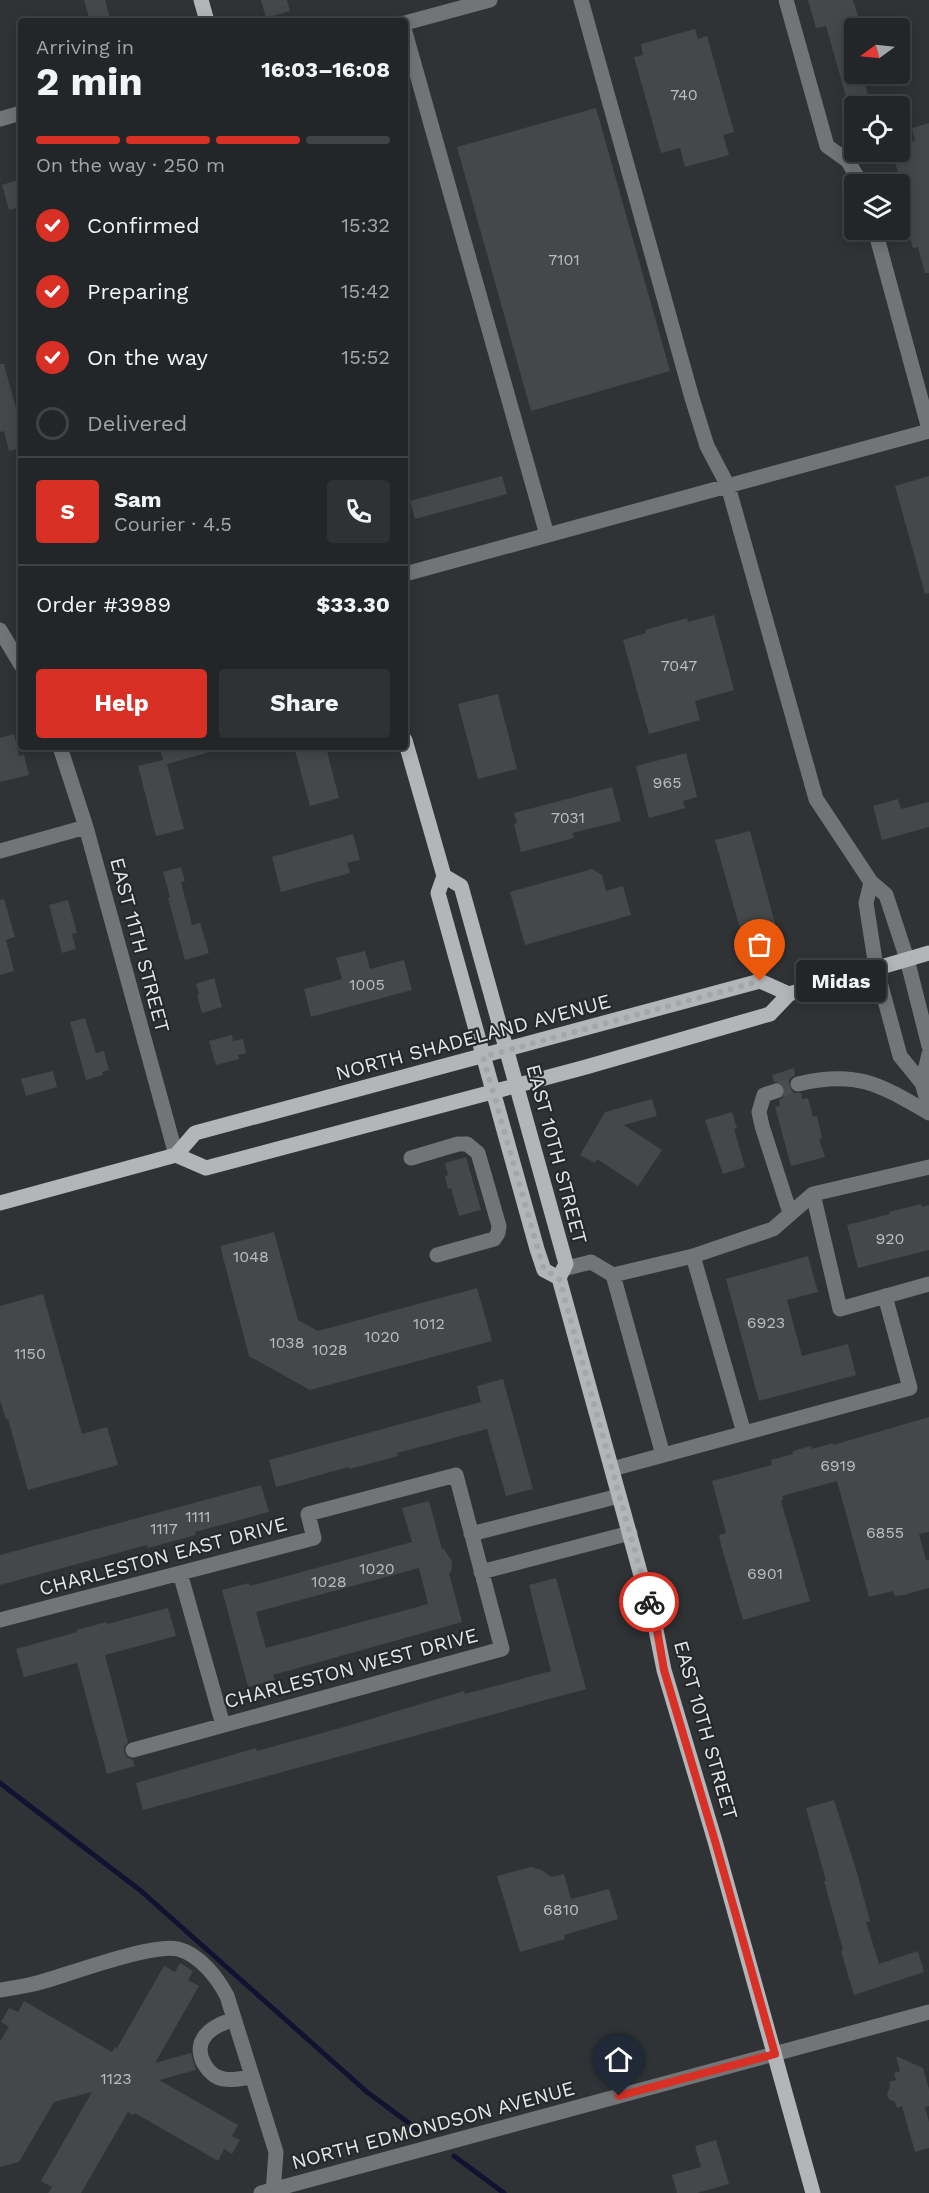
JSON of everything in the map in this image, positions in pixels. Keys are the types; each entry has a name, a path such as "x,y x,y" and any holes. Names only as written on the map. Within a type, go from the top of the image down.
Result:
{"main road":[{"path":"201,0 206,18"},
{"name":"EAST 10TH STREET","path":"408,750 444,876 438,893 544,1270 561,1274"},
{"name":"EAST 10TH STREET","path":"444,876 461,886 517,1085 566,1264 561,1274 657,1630 664,1670 715,1841 813,2193"},
{"path":"0,1203 176,1155 206,1168 493,1092 770,1014 789,994 929,953"},
{"name":"NORTH SHADELAND AVENUE","path":"176,1155 195,1133 760,981 789,994"}],"street":[{"path":"408,22 490,0"},
{"path":"581,0 692,398 707,446 728,486 816,799 871,882 886,895 907,959 929,1046"},
{"path":"786,0 827,146 848,161 855,174"},
{"path":"408,43 547,535"},
{"path":"0,119 18,114"},
{"path":"408,573 929,430 878,240"},
{"path":"0,630 18,659"},
{"name":"EAST 11TH STREET","path":"61,750 86,827 176,1155"},
{"path":"0,851 86,827"},
{"path":"871,882 866,903 876,967 900,1056 922,1083 929,1107"},
{"path":"922,1083 929,1054"},
{"path":"798,1084 823,1078 861,1080 894,1093 929,1113"},
{"path":"776,1091 764,1095 759,1112 790,1213"},
{"path":"411,1158 458,1144 467,1144 478,1153 499,1226 494,1239 437,1255"},
{"path":"613,1275 693,1256 773,1229 813,1194 929,1167"},
{"path":"813,1194 840,1309 929,1284"},
{"path":"693,1256 744,1433"},
{"path":"561,1274 591,1262 613,1275 663,1455"},
{"path":"612,1469 910,1388 885,1296"},
{"name":"CHARLESTON EAST DRIVE","path":"0,1620 314,1538 308,1514 456,1475 471,1534"},
{"path":"471,1534 620,1496"},
{"path":"481,1572 630,1533"},
{"name":"CHARLESTON WEST DRIVE","path":"133,1750 502,1649 471,1534"},
{"path":"180,1573 223,1725"},
{"path":"0,1990 38,1983 163,1949 179,1950 195,1958 219,1981 234,2019 276,2152 269,2192"},
{"name":"NORTH EDMONDSON AVENUE","path":"269,2192 929,2012"},
{"path":"234,2019 213,2028 203,2039 200,2046 205,2066 217,2077 223,2079 252,2077"}],"building":[{"path":"84,0 105,0 110,18 89,18"},
{"path":"261,0 287,0 290,11 266,18"},
{"path":"808,0 853,0 858,16 844,18 844,84 865,84 868,96 846,96 826,26 816,28"},
{"path":"695,29 698,39 707,36 734,132 723,135 729,155 685,167 680,148 661,153 634,57 643,55 641,44"},
{"path":"596,108 670,371 531,411 457,147"},
{"path":"929,123 929,273 925,273 918,247 913,248 910,237 910,174 898,174 895,162 910,162 910,142 915,141 912,128"},
{"path":"18,180 18,208 9,210 2,185"},
{"path":"0,364 4,364 18,412 18,449 9,451 4,431 0,432"},
{"path":"502,476 507,494 415,519 410,501"},
{"path":"929,476 929,593 925,594 895,486"},
{"path":"714,615 734,690 695,701 700,720 649,734 623,640 646,633 645,630 687,618 688,622"},
{"path":"498,694 517,769 478,779 458,704"},
{"path":"14,734 19,756 24,755 29,775 0,782 0,738"},
{"path":"160,750 213,751 167,764 184,829 156,836 138,766 163,760"},
{"path":"295,750 327,750 339,798 310,806"},
{"path":"686,753 697,797 683,801 685,808 649,818 636,766"},
{"path":"612,787 621,821 572,833 574,838 521,852 514,824 517,823 514,813"},
{"path":"898,799 901,809 929,802 929,827 882,840 873,806"},
{"path":"750,831 776,927 742,936 715,840"},
{"path":"353,834 360,860 347,863 350,873 281,892 272,857"},
{"path":"181,867 185,881 181,882 192,925 200,923 209,953 185,960 163,872"},
{"path":"592,869 602,875 606,891 623,886 631,915 525,945 510,892"},
{"path":"4,899 15,937 6,940 14,971 0,975 0,900"},
{"path":"68,900 77,933 72,934 76,949 62,953 49,905"},
{"path":"365,951 370,969 404,960 412,990 311,1017 304,989 342,979 336,958"},
{"path":"214,978 222,1007 202,1013 196,984"},
{"path":"85,1018 96,1053 104,1051 109,1070 102,1072 103,1075 86,1080 70,1022"},
{"path":"232,1035 233,1041 243,1039 246,1053 238,1055 239,1059 216,1065 209,1041"},
{"path":"794,1068 795,1075 789,1080 789,1086 794,1093 801,1093 802,1099 808,1098 813,1117 817,1116 822,1138 819,1139 825,1157 791,1166 775,1107 780,1106 779,1100 784,1097 785,1088 782,1083 774,1082 772,1075"},
{"path":"53,1071 57,1087 26,1096 21,1079"},
{"path":"652,1099 657,1116 624,1125 662,1150 638,1186 597,1159 595,1163 580,1155 605,1112"},
{"path":"732,1112 737,1128 734,1129 745,1167 723,1174 705,1120"},
{"path":"466,1157 481,1210 459,1216 451,1188 448,1189 445,1163"},
{"path":"921,1204 922,1207 929,1205 929,1250 858,1268 847,1225"},
{"path":"274,1232 298,1320 318,1331 477,1288 492,1341 310,1390 249,1356 220,1246"},
{"path":"808,1256 818,1292 787,1300 802,1356 848,1344 856,1375 759,1401 726,1279"},
{"path":"43,1294 82,1434 107,1427 118,1465 28,1490 8,1419 6,1420 0,1400 0,1306"},
{"path":"503,1379 533,1489 506,1496 487,1429 397,1453 398,1456 276,1487 269,1460 481,1402 477,1386"},
{"path":"929,1417 929,1532 919,1534 926,1560 929,1560 929,1588 904,1595 895,1596 893,1591 869,1597 837,1481 782,1496 781,1501 810,1601 743,1620 721,1545 719,1535 726,1533 712,1481 772,1465 771,1460 793,1454 793,1451 811,1446 812,1449 833,1443 833,1445"},
{"path":"261,1485 269,1512 195,1532 196,1535 148,1548 147,1545 0,1585 0,1555"},
{"path":"429,1501 442,1549 452,1561 451,1573 449,1573 462,1622 273,1675 275,1680 248,1687 222,1590 249,1583 250,1586 412,1542 402,1508","holes":["419,1568 428,1604 266,1648 256,1612"]},
{"path":"556,1578 586,1689 143,1810 136,1783 256,1748 257,1751 344,1727 464,1691 465,1694 551,1671 529,1585"},
{"path":"168,1608 176,1636 105,1655 128,1742 124,1747 124,1752 133,1760 135,1766 107,1774 77,1663 24,1677 16,1649 106,1622 107,1624"},
{"path":"834,1800 857,1873 870,1921 866,1922 879,1964 918,1951 924,1972 854,1995 806,1808"},
{"path":"531,1867 542,1870 551,1877 564,1874 571,1899 609,1889 618,1919 564,1935 565,1939 520,1952 497,1876"},
{"path":"180,1963 193,1971 188,1980 199,1986 155,2063 191,2053 196,2070 159,2080 238,2125 232,2136 240,2140 232,2154 224,2149 218,2161 135,2113 133,2115 128,2112 81,2193 48,2193 52,2187 41,2181 92,2092 54,2102 19,2162 0,2167 0,2041 9,2027 1,2022 9,2008 18,2012 24,2001 112,2052 115,2047 117,2048 164,1966 175,1972"},
{"path":"896,2056 923,2068 929,2089 929,2106 925,2107 929,2122 929,2148 915,2152 902,2106 897,2108 895,2102 889,2099 887,2094 890,2087 889,2082 896,2080 894,2073 900,2071"},
{"path":"716,2140 729,2184 697,2193 677,2193 672,2175 701,2167 695,2146"}],"waterway":[{"path":"0,1783 141,1891 367,2092 421,2132"},
{"path":"454,2156 504,2193"}],"tunnel":[{"path":"776,1091 798,1084"}],"way so far":[{"path":"649,1602 559,1278 544,1270 483,1057 760,981"}],"place":[{"name":"Midas","path":"760,981"}],"route":[{"path":"619,2096 775,2054 664,1670 649,1602"}]}
